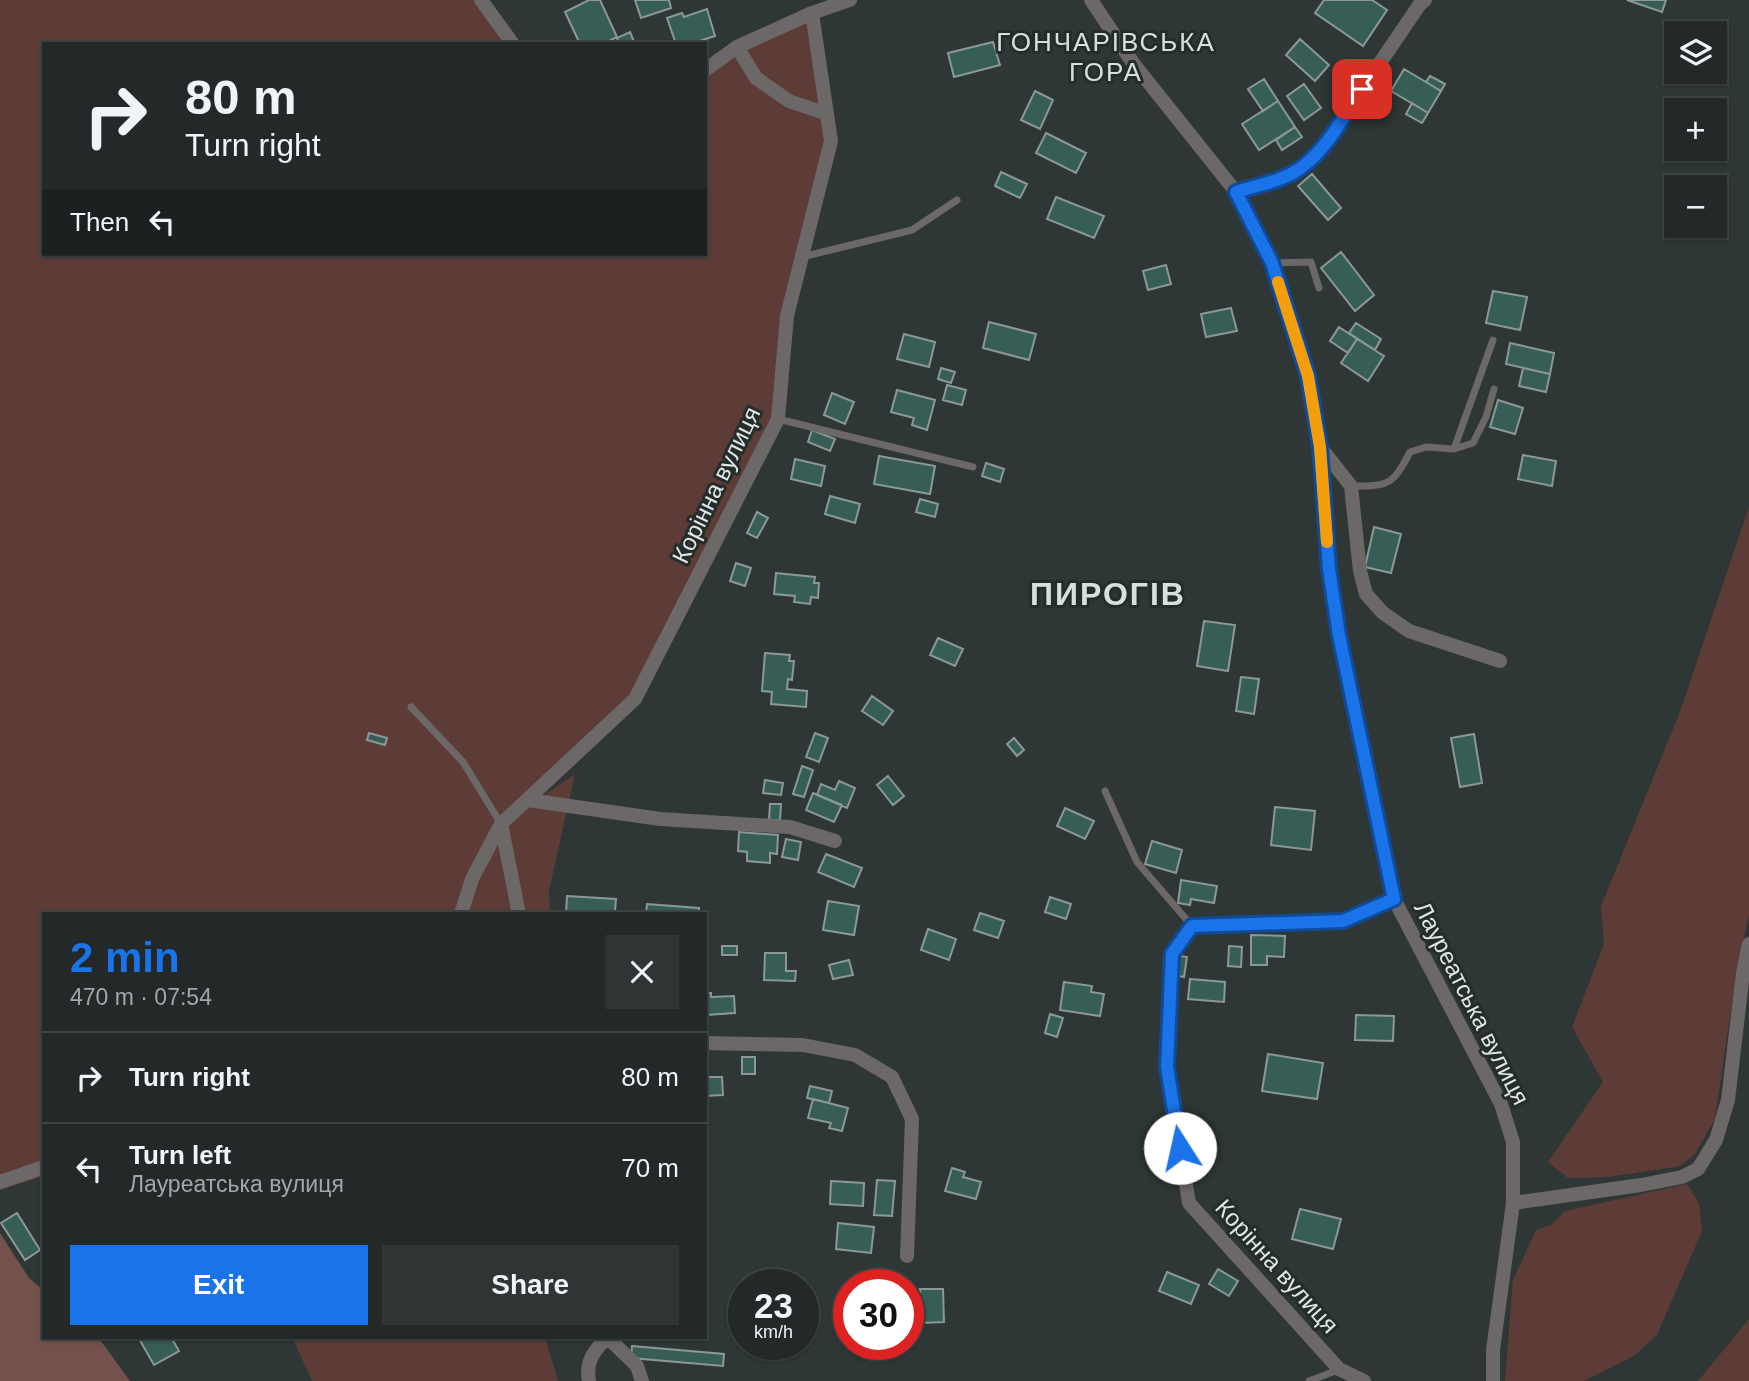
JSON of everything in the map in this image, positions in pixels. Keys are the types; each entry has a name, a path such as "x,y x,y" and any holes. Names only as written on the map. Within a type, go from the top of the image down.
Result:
{"street":[{"path":"481,0 512,42"},
{"path":"707,69 737,47 813,13 850,0"},
{"name":"Лауреатська вулиця","path":"1091,0 1133,63 1236,192 1272,263 1308,376 1320,447 1329,569 1339,635 1394,899 1501,1104 1513,1142 1513,1203 1493,1350 1493,1381"},
{"path":"1236,192 1281,178 1301,168 1318,154 1425,0"},
{"name":"Корінна вулиця","path":"501,824 635,699 778,419 787,316 831,141 813,13"},
{"path":"737,47 755,78 789,101 827,114"},
{"path":"1320,447 1351,486 1360,571 1366,594 1383,613 1409,631 1500,661"},
{"path":"528,800 660,819 790,827 835,841"},
{"path":"462,912 472,879 501,824"},
{"path":"501,824 519,912"},
{"path":"1513,1203 1682,1178 1698,1169 1716,1140 1728,1100 1749,944"},
{"name":"Корінна вулиця","path":"1172,954 1167,1067 1189,1202 1339,1369 1364,1381"},
{"path":"707,1043 803,1045 855,1055 892,1077 912,1119 907,1256"},
{"path":"0,1182 42,1168"},
{"path":"589,1381 591,1354 605,1339"},
{"path":"609,1339 637,1366 642,1381"}],"lane":[{"path":"802,257 912,230 957,201"},
{"path":"1272,263 1311,262 1319,288"},
{"path":"1454,449 1493,340"},
{"path":"1351,486 1381,486 1398,474 1410,452 1426,447 1454,449 1473,443 1486,417 1494,389"},
{"path":"778,419 973,467"},
{"path":"411,707 463,762 501,824"},
{"path":"1105,791 1138,862 1192,926"},
{"path":"1192,926 1343,921 1394,899"},
{"path":"1172,954 1192,926"},
{"path":"1309,1381 1339,1369"}],"shaded area":[{"path":"0,0 481,0 512,42 42,42 42,256 707,256 707,69 812,13 831,141 787,316 778,419 635,699 508,820 575,774 549,891 550,912 42,912 42,1177 0,1190"},
{"path":"1749,507 1749,915 1737,969 1715,1119 1694,1155 1680,1166 1608,1177 1568,1178 1548,1162 1603,1082 1572,1027 1604,944 1601,906 1680,712"},
{"path":"1687,1184 1699,1203 1702,1231 1657,1335 1635,1355 1584,1381 1505,1381 1513,1280 1536,1230 1551,1225 1565,1211"},
{"path":"0,1233 29,1278 42,1289 42,1339 99,1339 130,1381 0,1381"},
{"path":"1749,1319 1749,1381 1698,1381"},
{"path":"293,1339 546,1339 558,1381 312,1381"}],"building":[{"path":"589,0 600,0 617,37 607,42 579,42 565,12"},
{"path":"635,0 669,0 671,8 641,18"},
{"path":"1324,0 1372,0 1387,10 1363,46 1315,13"},
{"path":"1627,0 1666,0 1662,12"},
{"path":"707,9 715,36 696,42 675,42 667,18 682,13 684,17"},
{"path":"630,32 634,42 618,42 617,38"},
{"path":"1300,39 1329,65 1315,81 1286,55"},
{"path":"993,42 1000,65 954,77 948,53"},
{"path":"1404,69 1441,91 1428,113 1391,91"},
{"path":"1430,76 1445,84 1441,91 1426,82"},
{"path":"1264,79 1278,101 1263,111 1248,89"},
{"path":"1304,84 1321,108 1304,120 1287,96"},
{"path":"1035,91 1053,100 1040,129 1021,120"},
{"path":"1278,101 1295,127 1259,150 1242,124"},
{"path":"1412,103 1428,113 1422,123 1406,114"},
{"path":"1295,127 1302,137 1282,150 1276,140"},
{"path":"1046,133 1086,153 1076,173 1036,153"},
{"path":"1001,172 1027,184 1020,198 995,186"},
{"path":"1312,174 1341,208 1328,220 1298,186"},
{"path":"1056,197 1104,216 1094,238 1047,219"},
{"path":"1341,252 1374,295 1355,311 1321,268"},
{"path":"1166,265 1171,284 1148,290 1143,271"},
{"path":"1493,291 1527,297 1520,330 1486,323"},
{"path":"1231,308 1237,331 1206,337 1201,314"},
{"path":"989,322 1036,334 1029,360 983,348"},
{"path":"1356,323 1381,339 1375,350 1349,333"},
{"path":"1339,327 1357,339 1348,353 1330,341"},
{"path":"904,334 935,342 929,367 897,359"},
{"path":"1357,339 1384,356 1368,381 1341,363"},
{"path":"1510,343 1554,353 1550,374 1506,364"},
{"path":"941,368 955,372 951,383 938,379"},
{"path":"1523,368 1550,374 1546,392 1519,386"},
{"path":"947,385 966,390 962,405 943,400"},
{"path":"897,390 935,400 927,430 912,425 914,418 891,412"},
{"path":"832,393 854,402 845,424 824,415"},
{"path":"1498,400 1523,408 1515,434 1490,427"},
{"path":"812,430 835,439 830,451 808,442"},
{"path":"1523,455 1556,461 1552,486 1518,479"},
{"path":"879,456 935,466 930,494 874,484"},
{"path":"795,459 825,466 821,486 791,479"},
{"path":"986,463 1004,469 1000,482 982,476"},
{"path":"830,496 860,504 855,523 825,514"},
{"path":"920,499 938,504 935,517 916,512"},
{"path":"757,512 768,518 757,538 747,533"},
{"path":"1374,527 1401,534 1391,573 1365,567"},
{"path":"736,563 751,568 745,586 730,581"},
{"path":"776,573 815,577 814,583 819,583 818,598 811,597 810,604 794,602 795,596 774,594"},
{"path":"1204,621 1235,625 1228,671 1197,666"},
{"path":"938,638 963,649 955,666 930,655"},
{"path":"765,653 790,655 789,661 794,661 792,680 788,679 787,689 807,691 806,707 771,704 772,692 762,691"},
{"path":"1241,677 1259,679 1254,714 1236,711"},
{"path":"872,696 893,711 883,725 862,711"},
{"path":"369,733 387,738 385,745 367,740"},
{"path":"815,733 828,738 819,762 806,757"},
{"path":"1474,734 1482,783 1460,787 1451,738"},
{"path":"1014,738 1024,750 1017,756 1007,744"},
{"path":"802,766 813,770 804,797 793,794"},
{"path":"888,776 904,796 893,805 877,785"},
{"path":"765,780 783,783 781,795 763,793"},
{"path":"839,781 855,788 847,808 817,795 821,784 835,790"},
{"path":"813,793 842,805 834,822 806,810"},
{"path":"770,804 781,804 780,820 769,820"},
{"path":"1275,807 1315,811 1311,850 1271,845"},
{"path":"1065,808 1094,821 1085,839 1057,826"},
{"path":"739,832 778,835 777,854 770,853 770,863 747,861 747,852 738,851"},
{"path":"786,839 801,842 798,860 782,857"},
{"path":"1152,841 1182,850 1176,873 1145,864"},
{"path":"826,854 862,868 854,887 818,872"},
{"path":"1181,880 1217,886 1214,903 1191,899 1190,905 1178,903"},
{"path":"567,896 616,899 615,911 630,912 566,912"},
{"path":"1050,897 1071,904 1066,919 1045,912"},
{"path":"828,901 859,906 854,935 823,930"},
{"path":"647,904 699,908 699,912 646,912"},
{"path":"980,913 1004,921 998,938 974,930"},
{"path":"928,929 956,939 949,960 921,950"},
{"path":"1251,935 1285,936 1284,957 1267,956 1267,965 1251,965"},
{"path":"722,946 737,946 737,955 722,955"},
{"path":"1229,946 1242,947 1241,967 1228,966"},
{"path":"765,953 786,953 786,971 796,971 795,981 764,980"},
{"path":"1174,955 1187,957 1184,977 1172,975"},
{"path":"849,960 853,975 833,979 829,965"},
{"path":"1190,979 1225,982 1224,1002 1188,999"},
{"path":"1064,982 1092,986 1091,992 1104,994 1100,1016 1060,1010"},
{"path":"707,993 711,993 711,997 734,996 735,1013 707,1015"},
{"path":"1050,1014 1063,1018 1057,1037 1045,1033"},
{"path":"1356,1015 1394,1016 1393,1041 1355,1040"},
{"path":"1268,1054 1323,1063 1317,1099 1262,1091"},
{"path":"742,1057 755,1057 755,1074 742,1074"},
{"path":"707,1077 722,1077 723,1095 707,1096"},
{"path":"810,1086 832,1091 829,1103 807,1098"},
{"path":"813,1099 848,1108 842,1131 829,1128 831,1123 808,1118"},
{"path":"952,1168 965,1172 963,1177 981,1182 976,1199 945,1191"},
{"path":"877,1180 895,1181 892,1216 874,1215"},
{"path":"831,1181 864,1183 863,1206 830,1204"},
{"path":"1300,1209 1341,1219 1333,1249 1292,1239"},
{"path":"17,1213 40,1250 25,1260 1,1223"},
{"path":"838,1223 874,1227 871,1253 836,1249"},
{"path":"1218,1269 1238,1281 1229,1296 1209,1284"},
{"path":"1167,1272 1199,1285 1191,1304 1159,1291"},
{"path":"924,1289 943,1289 944,1322 924,1323"},
{"path":"139,1339 172,1339 179,1351 154,1365"},
{"path":"632,1346 724,1354 723,1366 631,1358"}],"slow traffic":[{"path":"1278,282 1308,376 1320,447 1327,542"}],"district":[{"name":"ГОНЧАРІВСЬКА ГОРА","path":"1106,57"},
{"name":"ПИРОГІВ","path":"1108,594"}],"route":[{"path":"1180,1148 1167,1067 1172,954 1192,926 1343,921 1394,899 1339,635 1329,569 1320,447 1308,376 1272,263 1236,192 1281,178 1301,168 1318,154 1362,89"}]}
